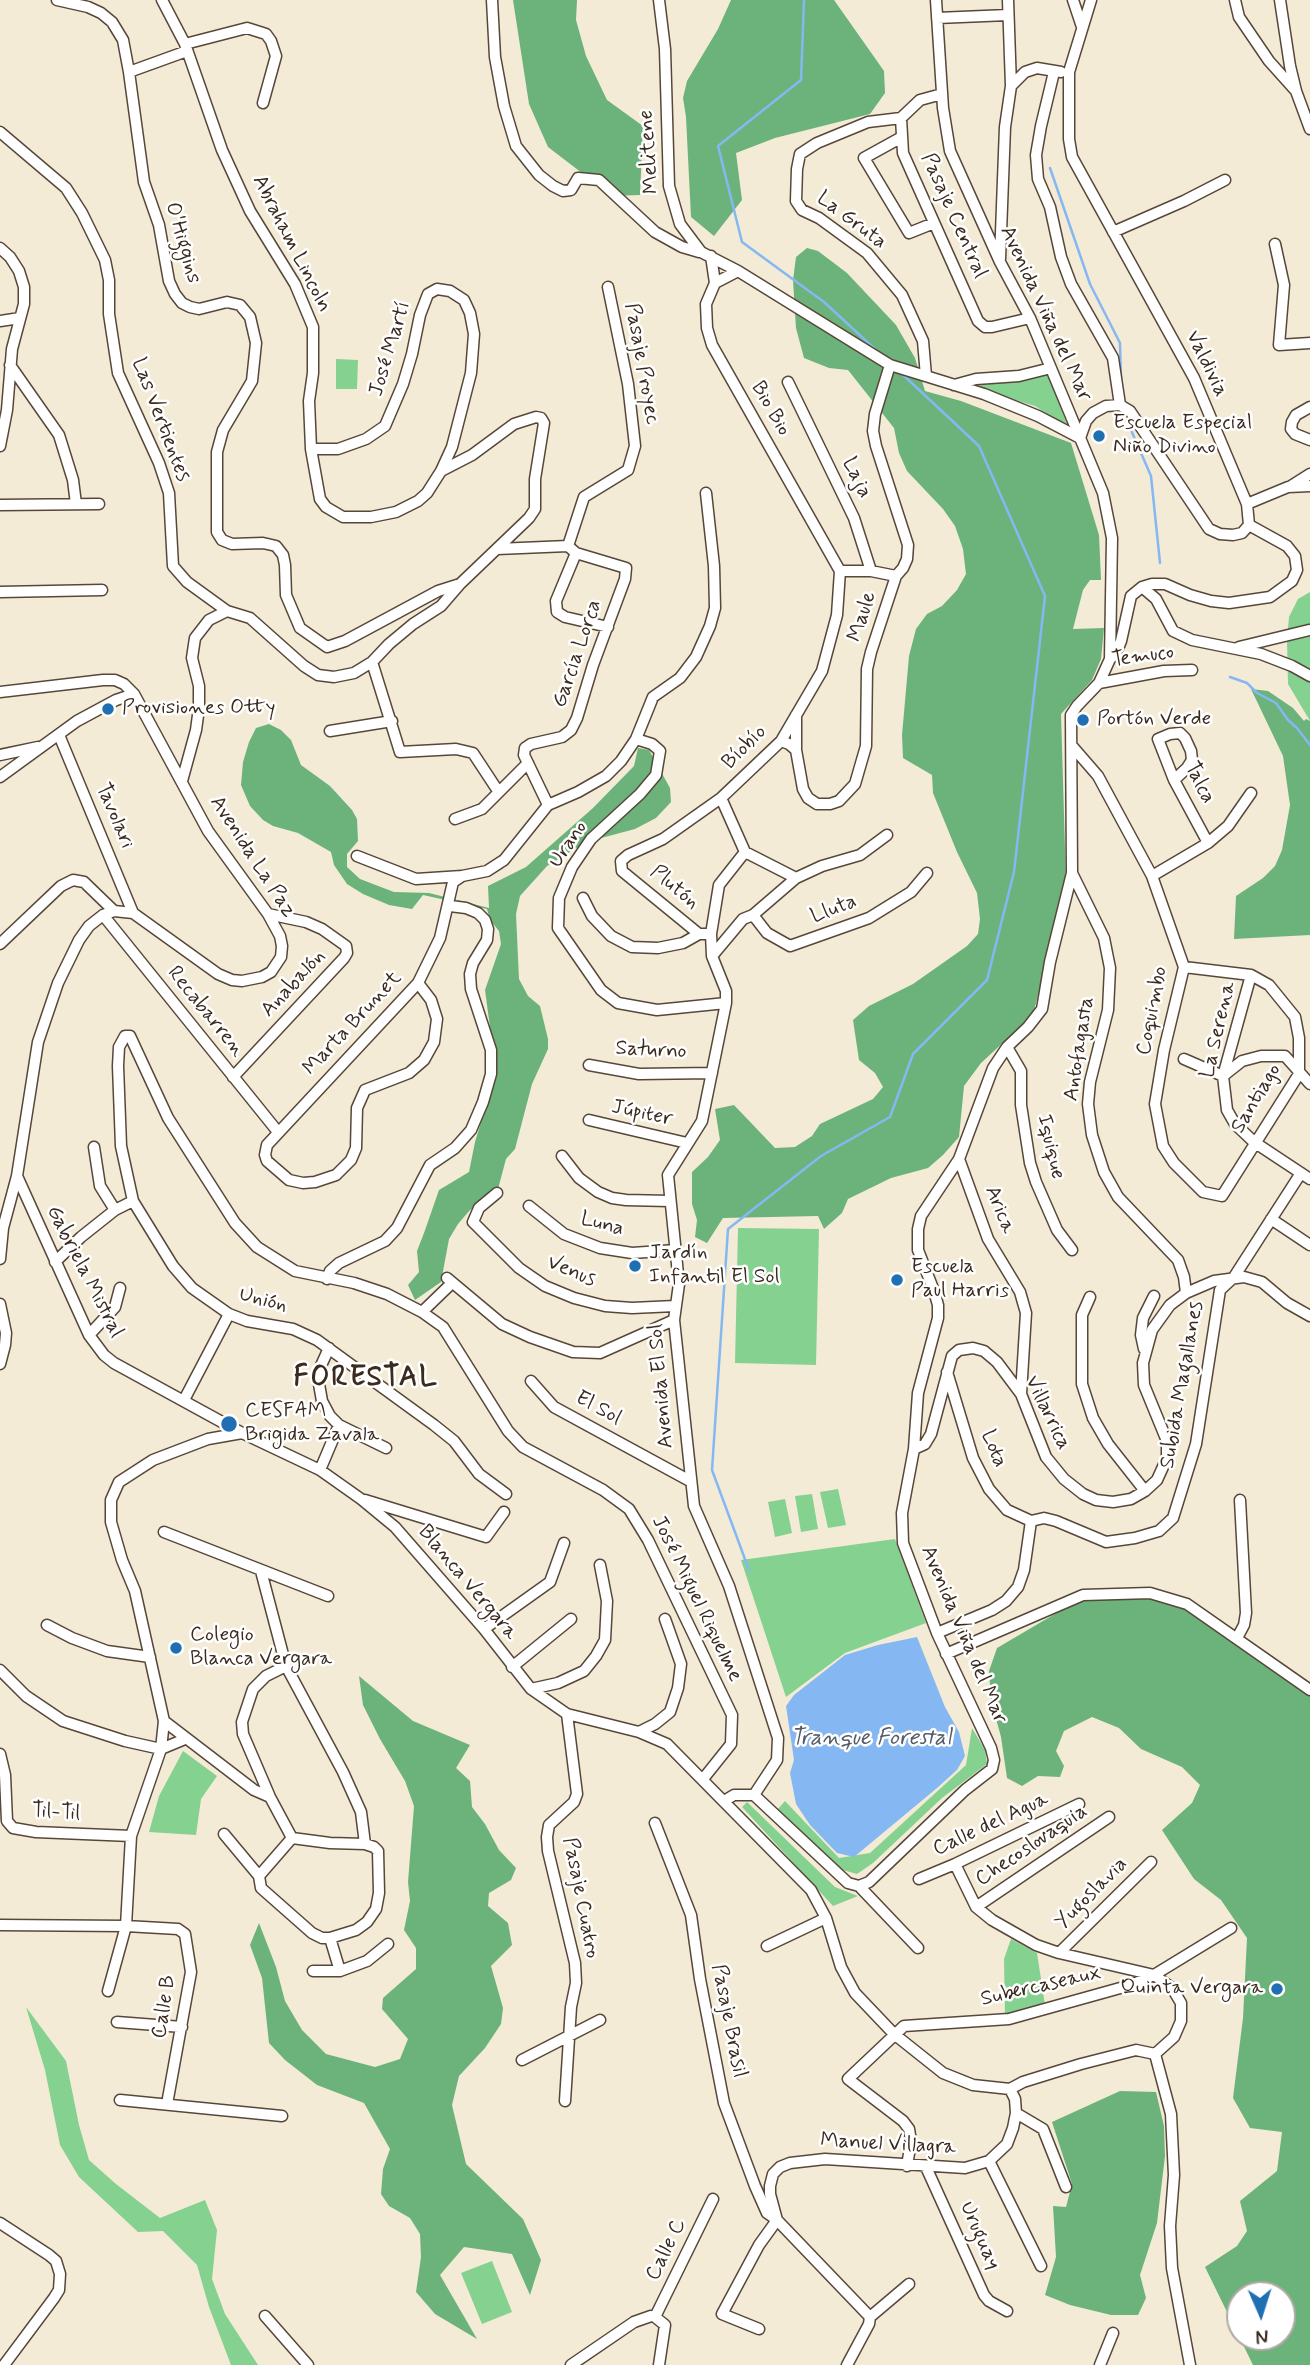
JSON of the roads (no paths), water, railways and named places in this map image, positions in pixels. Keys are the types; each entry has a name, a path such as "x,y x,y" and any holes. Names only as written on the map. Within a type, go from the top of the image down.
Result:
{"street":[{"name":"O'Higgins","path":"57,0 90,4 107,17 120,33 130,72 144,182 159,225 169,281 174,294 182,303 199,309 227,302 240,305 250,317 256,344 252,381 223,430 216,452 218,532 222,540 232,544 263,542 276,546 285,565 286,595 300,628 327,647 345,641 438,590 460,584"},
{"name":"Abraham Lincoln","path":"162,0 186,48 222,150 250,211 295,284 313,327 313,373 309,401 311,449 320,499 326,507 343,517 371,517 396,512 427,493 442,471"},
{"path":"492,0 495,57 504,106 516,146 539,175 563,191 570,190 578,178 599,180 655,233 682,247 706,254 715,283 738,271"},
{"name":"Melitene","path":"659,0 665,49 671,199 680,223 706,254 890,365 1038,416 1080,438"},
{"name":"Avenida Viña del Mar","path":"859,1886 869,1882 965,1790 992,1769 994,1760 991,1748 937,1633 902,1543 902,1513 914,1450 918,1393 938,1318 938,1305 918,1250 918,1229 921,1216 959,1160 993,1068 1007,1047 1042,1009 1050,962 1073,873 1071,715 1099,683 1110,659 1110,518 1103,493 1030,318 1000,262 953,157 944,122 936,0"},
{"path":"1000,262 1004,127 1011,86 1008,0"},
{"path":"1073,0 1082,27"},
{"name":"Valdivia","path":"1091,0 1069,72 1069,139 1072,157 1194,378 1247,504 1249,525"},
{"path":"1235,0 1239,17 1269,61 1296,91"},
{"path":"1280,0 1284,40 1296,91 1310,129"},
{"path":"937,18 1008,15"},
{"path":"130,72 186,48 247,27 266,34 276,56 262,103"},
{"path":"1011,86 1025,72 1037,68 1069,72"},
{"path":"1054,72 1036,155 1038,180 1050,207 1061,257 1071,284 1113,358 1119,405"},
{"path":"901,118 920,100 942,94"},
{"name":"Pasaje Central","path":"901,118 903,153 978,321 985,327 992,327 1030,318"},
{"name":"La Gruta","path":"901,118 868,122 817,143 800,154 796,201 802,209 867,253 902,295 923,341 926,376"},
{"name":"Las Vertientes","path":"0,132 66,188 82,213 105,260 109,280 109,314 118,373 159,464 169,493 173,566 187,582 227,611 250,618 318,675 334,677 354,673 372,662"},
{"path":"902,137 864,158 909,233 934,223"},
{"path":"1113,232 1225,180"},
{"path":"1275,244 1284,285 1279,345 1310,343"},
{"path":"0,248 10,257 21,279 24,304 0,330"},
{"name":"Bio Bio","path":"715,283 706,304 705,316 712,345 840,570"},
{"name":"Pasaje Proyec","path":"608,287 628,384 635,446 628,470 584,497 556,601 557,612 565,617 608,627"},
{"name":"José Martí","path":"311,449 338,449 366,439 385,426 403,384 428,294 437,289 450,291 464,300 474,334 471,373 452,447 442,471"},
{"path":"0,446 7,410 10,320"},
{"path":"10,365 59,435 73,480 76,504"},
{"name":"Maule","path":"796,715 796,750 803,789 808,798 817,804 839,801 855,784 866,746 867,669 896,576 907,559 908,545 873,431 874,414 890,365"},
{"path":"954,385 976,379 1019,376 1051,368"},
{"name":"Laja","path":"788,382 794,407 853,517 871,571"},
{"path":"1080,438 1086,421 1093,413 1106,406 1119,405 1130,411 1209,529 1220,534 1233,535 1242,533 1249,525 1287,545 1295,556 1297,570 1292,581 1270,597 1229,603 1190,595 1165,584 1142,587 1131,596 1121,641 1110,659"},
{"path":"1310,407 1296,415 1291,429 1295,434 1310,440"},
{"path":"442,471 472,455 514,424 536,417 541,418 544,423 535,479 535,509 441,606 413,624 372,662 400,752 457,749 473,753 498,791"},
{"path":"1247,504 1288,487 1310,474"},
{"path":"1288,487 1310,486"},
{"path":"357,856 416,879 462,876 487,871 504,860 548,805 606,776 621,761 636,739 653,697 680,678 696,657 710,626 715,608 714,566 706,492"},
{"path":"0,505 99,504"},
{"path":"497,550 572,549"},
{"name":"García Lorca","path":"528,763 524,755 525,748 531,744 562,737 571,730 625,579 626,568 572,549"},
{"path":"840,570 871,571 896,576"},
{"name":"Bíobío","path":"621,861 663,839 722,798 781,741 822,671 837,615 840,570"},
{"path":"1142,587 1157,599 1172,631 1192,640 1261,654 1310,676"},
{"path":"0,592 102,590"},
{"path":"182,781 199,708 199,686 192,658 195,638 209,620 227,611"},
{"path":"1233,649 1309,630"},
{"path":"1298,669 1310,663"},
{"name":"Temuco","path":"1099,683 1164,671 1192,670"},
{"path":"0,692 115,680 124,684 134,694 100,708 40,746 0,777"},
{"name":"Avenida La Paz","path":"108,913 133,913 218,974 232,980 262,977 271,972 281,957 280,936 268,914 208,831 134,694"},
{"path":"330,731 392,721"},
{"name":"Talca","path":"1174,780 1192,760 1191,751 1180,733 1158,739 1174,780 1208,843"},
{"name":"Tavolari","path":"59,735 133,913"},
{"name":"Urano","path":"636,739 652,744 660,751 656,775 640,794 591,839 572,867 559,898 558,928 601,990 618,1003 657,1010 726,1003"},
{"path":"781,741 796,750"},
{"path":"0,755 40,746"},
{"name":"Coquimbo","path":"1072,746 1098,776 1152,876 1184,967 1164,1050 1155,1104 1163,1146 1168,1155 1203,1192 1222,1196"},
{"path":"455,819 482,809 528,763 548,805"},
{"path":"1152,876 1208,843 1228,825 1251,793"},
{"path":"722,798 745,852 796,878"},
{"path":"712,956 743,919 753,915 796,878 822,866 860,855 887,835"},
{"name":"Avenida El Sol","path":"745,852 719,885 705,934 726,991 726,1003 702,1121 668,1175 679,1284 674,1320 694,1506 729,1586 778,1738 777,1760 754,1795"},
{"name":"Plutón","path":"621,861 622,871 705,934"},
{"name":"Lluta","path":"753,915 767,933 790,946 869,918 911,892 927,873"},
{"name":"Antofagasta","path":"1073,873 1104,939 1110,968 1108,1010 1090,1082 1088,1104 1092,1135 1104,1172 1118,1197 1178,1260 1186,1293"},
{"name":"Marta Brunet","path":"418,983 431,999 437,1019 434,1042 424,1060 409,1073 365,1090 357,1108 356,1148 351,1160 336,1175 315,1182 289,1180 267,1161 267,1145 418,983 440,938 450,905 453,882 462,876"},
{"name":"Recabarren","path":"0,944 61,886 73,880 84,882 278,1132"},
{"path":"583,898 592,916 611,936 632,947 658,948 683,943 705,934"},
{"path":"327,1279 338,1263 385,1241 397,1228 430,1165 455,1148 471,1130 483,1102 491,1074 491,1050 471,989 470,974 473,963 487,940 488,929 485,920 478,913 450,905"},
{"path":"0,1259 3,1228 16,1176 38,1042 58,983 79,940 89,926 108,913"},
{"name":"Anabalón","path":"233,1077 346,953 346,946 322,929 306,922 268,914"},
{"path":"1184,967 1251,975"},
{"name":"Santiago","path":"1222,1196 1299,1074 1299,1038 1294,1017 1269,985 1251,975"},
{"name":"La Serena","path":"1251,975 1223,1076 1227,1110 1235,1124 1254,1143 1306,1176"},
{"name":"José Miguel Riquelme","path":"127,1035 132,1040 167,1118 235,1223 257,1247 295,1271 354,1283 387,1294 422,1312 443,1327 508,1431 523,1447 603,1490 629,1509 669,1582 732,1715 731,1744 703,1779"},
{"name":"Unión","path":"127,1035 119,1047 121,1146 133,1201 173,1266 192,1288 229,1314 247,1321 293,1329 329,1348 454,1441 479,1474 506,1494"},
{"name":"Iquique","path":"1007,1047 1021,1071 1021,1105 1030,1163 1036,1182 1056,1230 1072,1250"},
{"path":"1184,1059 1223,1076 1242,1061 1285,1056 1310,1084"},
{"name":"Saturno","path":"589,1065 639,1074 712,1073"},
{"name":"Júpiter","path":"589,1120 687,1143"},
{"path":"94,1147 100,1186 115,1210"},
{"path":"562,1156 579,1178 605,1195 626,1200 669,1201"},
{"name":"Arica","path":"959,1160 988,1238 1020,1292 1026,1313 1021,1394"},
{"name":"Gabriela Mistral","path":"16,1176 95,1345 114,1363 242,1433"},
{"name":"Subida Magallanes","path":"1031,1521 1044,1518 1056,1521 1106,1542 1159,1531 1173,1518 1196,1444 1220,1290 1234,1277 1271,1219 1306,1176"},
{"name":"Venus","path":"497,1193 479,1208 473,1222 519,1268 545,1286 574,1298 605,1306 675,1306"},
{"path":"55,1262 115,1210 133,1201"},
{"name":"Luna","path":"529,1206 564,1234 600,1248 632,1253 676,1250"},
{"path":"1271,1219 1310,1245"},
{"path":"1144,1352 1157,1321 1170,1305 1186,1293 1214,1281 1234,1277 1262,1282 1287,1303 1310,1316"},
{"path":"422,1312 450,1280 502,1324 573,1352 600,1353 674,1320"},
{"path":"89,1335 115,1307 120,1288"},
{"path":"1090,1297 1082,1315 1082,1384 1093,1418 1108,1444 1145,1491 1161,1473 1168,1450 1164,1430 1144,1385 1141,1335 1143,1318 1154,1296"},
{"path":"0,1304 6,1333 0,1364"},
{"path":"184,1400 229,1314"},
{"path":"329,1348 319,1370 319,1384 322,1401 330,1416 339,1425 386,1448"},
{"name":"Villarrica","path":"946,1371 952,1356 959,1350 973,1348 984,1351 997,1362 1021,1394 1046,1457 1058,1473 1083,1494 1096,1500 1114,1502 1131,1499 1145,1491"},
{"path":"914,1450 925,1444 931,1434 946,1371"},
{"name":"Lota","path":"946,1371 973,1458 989,1489 1007,1510 1031,1521"},
{"name":"El Sol","path":"531,1381 554,1407 690,1481"},
{"path":"320,1470 339,1425"},
{"path":"108,1991 126,1926 131,1836 161,1749 164,1721 135,1591 111,1522 111,1500 120,1482 153,1460 208,1439 242,1433"},
{"name":"Blanca Vergara","path":"242,1433 320,1470 395,1527 484,1629 531,1689 567,1714 639,1732 667,1744 811,1890 826,1918 847,1982 894,2034 943,2073 973,2085 1010,2089 1023,2082 1136,2050 1155,2054"},
{"path":"361,1499 486,1537 504,1512"},
{"path":"1237,1638 1244,1625 1246,1613 1240,1500"},
{"path":"937,1633 992,1611 1006,1601 1018,1587 1024,1570 1031,1521"},
{"path":"164,1532 328,1595"},
{"path":"484,1629 550,1582 564,1544"},
{"path":"531,1689 558,1683 584,1671 606,1640 607,1601 600,1565"},
{"path":"261,1571 286,1666 343,1772 361,1812 365,1844"},
{"path":"946,1654 1083,1595 1150,1593 1187,1604 1310,1690"},
{"path":"512,1668 571,1619"},
{"path":"639,1732 670,1712 678,1688 681,1664 665,1619"},
{"path":"47,1625 72,1639 107,1651 150,1657"},
{"name":"Avenida Viña del Mar","path":"950,1627 953,1639 961,1648"},
{"path":"286,1666 266,1676 253,1689 242,1722 243,1734 270,1797 292,1838"},
{"path":"0,1670 26,1696 63,1721 125,1741 161,1749 185,1739"},
{"name":"Pasaje Cuatro","path":"565,2101 571,2007 576,1983 575,1963 548,1852 547,1837 549,1825 574,1802 577,1794 567,1714"},
{"path":"164,1721 254,1790 270,1797"},
{"name":"Til-Til","path":"0,1754 5,1775 7,1821 13,1828 36,1832 131,1836"},
{"path":"724,1801 734,1795 754,1795 848,1883 859,1886 918,1948"},
{"name":"Calle del Agua","path":"919,1880 1079,1804"},
{"name":"Checoslovaquia","path":"976,1907 1109,1817"},
{"name":"Pasaje Brasil","path":"655,1823 691,1915 700,1979 724,2103 767,2213 777,2220"},
{"path":"224,1834 259,1876 261,1888 312,1933 322,1938 330,1938 356,1930 367,1922 376,1909 379,1893 380,1858 374,1847 292,1838"},
{"path":"259,1876 292,1838"},
{"name":"Yugoslavia","path":"1059,1953 1151,1862"},
{"path":"955,1864 976,1907 992,1920 1036,1945 1059,1953 1154,1975 1172,1988 1181,2003 1181,2021 1174,2037 1155,2054 1171,2114 1174,2175 1170,2226 1172,2268 1190,2365"},
{"path":"767,1946 826,1918"},
{"path":"0,1926 126,1926"},
{"name":"Calle B","path":"126,1926 178,1929 185,1934 191,1972 167,2104"},
{"name":"Subercaseaux","path":"894,2034 904,2026 1009,2019 1131,1985 1154,1975 1231,1928"},
{"path":"330,1938 340,1971"},
{"path":"313,1971 340,1971 367,1961 388,1944"},
{"path":"522,2060 600,2020"},
{"path":"117,2022 182,2027"},
{"path":"894,2034 848,2079 903,2121 909,2129 911,2141 907,2166"},
{"path":"1010,2089 1015,2099 1013,2128 1007,2144 989,2161 1041,2266"},
{"path":"120,2100 282,2116"},
{"path":"1016,2113 1043,2129 1066,2187"},
{"name":"Manuel Villagra","path":"777,2220 770,2186 773,2174 780,2167 825,2159 965,2168 989,2161"},
{"name":"Uruguay","path":"926,2167 984,2294 989,2301 1007,2311"},
{"name":"Calle C","path":"655,2317 713,2199"},
{"path":"759,2329 722,2314 759,2245 777,2220 870,2317"},
{"path":"0,2223 49,2255 61,2274 59,2290 54,2298 4,2365"},
{"path":"847,2365 869,2324 870,2317 909,2284"},
{"path":"265,2316 308,2365"},
{"path":"571,2365 645,2317 655,2317 662,2321 666,2330 659,2365"},
{"path":"1100,2365 1113,2333"}],"water":[{"name":"Tranque Forestal","path":"917,1637 945,1707 959,1732 965,1756 957,1770 854,1857 837,1853 810,1825 796,1804 790,1773 794,1760 786,1706 794,1695 845,1655"}],"waterway":[{"path":"804,0 801,80 718,146 742,242 824,302 877,351"},
{"path":"1050,168 1090,284 1120,343 1121,378"},
{"path":"749,1570 712,1470 728,1229 821,1156 890,1117 913,1054 987,980 1014,872 1045,596 979,446 900,372"},
{"path":"1128,415 1131,430 1151,476 1160,563"},
{"path":"1230,677 1247,683 1257,693 1276,703 1310,745"}],"place":[{"name":"Escuela Especial Niño Divino","path":"1099,436"},
{"name":"Provisiones Otty","path":"108,709"},
{"name":"Portón Verde","path":"1083,720"},
{"name":"Jardín Infantil El Sol","path":"635,1266"},
{"name":"Escuela Paul Harris","path":"897,1280"},
{"name":"CESFAM Brigida Zavala","path":"229,1424"},
{"name":"Colegio Blanca Vergara","path":"176,1648"},
{"name":"Quinta Vergara","path":"1277,1989"}],"district":[{"name":"FORESTAL","path":"366,1379"}]}
